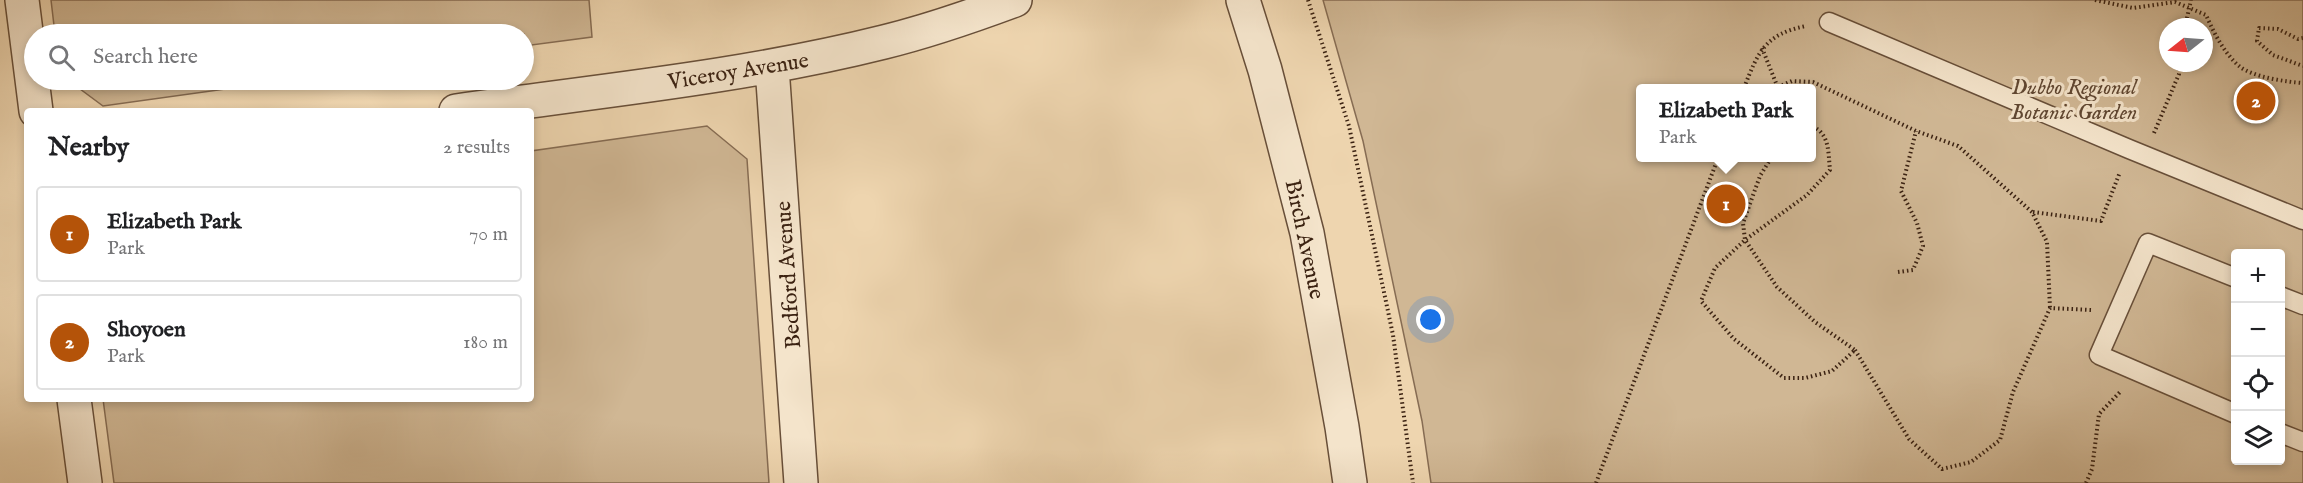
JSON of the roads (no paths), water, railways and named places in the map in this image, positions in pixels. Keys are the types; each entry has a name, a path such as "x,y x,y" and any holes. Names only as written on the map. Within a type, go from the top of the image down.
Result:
{"street":[{"path":"22,0 25,24"},
{"name":"Viceroy Avenue","path":"478,108 772,67 885,42 959,21 1015,0"},
{"name":"Birch Avenue","path":"1243,0 1265,70 1307,232 1350,483"},
{"name":"Bedford Avenue","path":"772,67 801,483"},
{"path":"33,90 36,108"},
{"path":"74,402 85,483"}],"lane":[{"path":"1829,22 2303,220"},
{"path":"2231,276 2148,243 2099,355 2231,412"},
{"path":"2285,298 2303,305"},
{"path":"2285,435 2303,442"}],"place":[{"name":"Shoyoen","path":"2256,101"},
{"name":"Elizabeth Park","path":"1726,204"}],"park label":[{"name":"Dubbo Regional Botanic Garden","path":"2074,98"}]}
